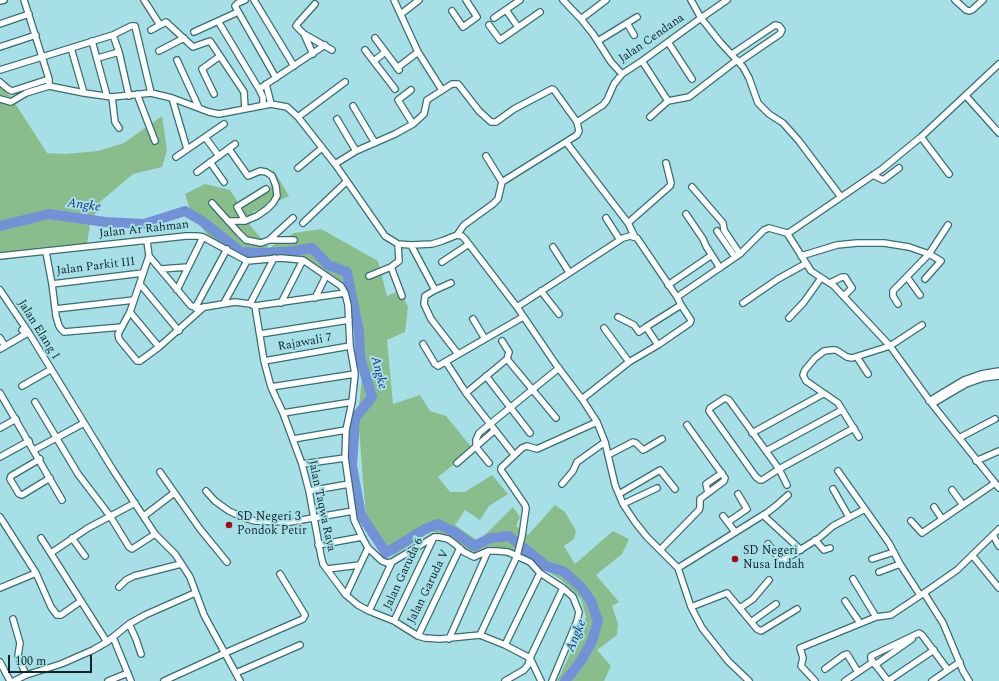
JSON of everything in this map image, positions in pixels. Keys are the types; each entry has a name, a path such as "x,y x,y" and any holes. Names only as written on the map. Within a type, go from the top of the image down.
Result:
{"street":[{"path":"0,1 4,0"},
{"path":"24,0 36,35 49,80 49,86"},
{"path":"144,0 160,25"},
{"path":"245,0 236,4 235,6 276,78"},
{"path":"254,0 294,66"},
{"path":"394,0 418,52 442,90"},
{"path":"401,14 419,0"},
{"path":"452,11 463,26 477,17 466,0"},
{"path":"494,18 520,0"},
{"name":"Jalan Cendana","path":"563,0 581,19 598,41 611,62 622,74 701,18 720,42 738,61 749,78 758,104 769,114 783,123 841,198"},
{"path":"581,19 606,0"},
{"path":"691,0 701,18 726,0"},
{"path":"955,0 969,11 983,0"},
{"path":"315,4 296,25 297,28 304,34 332,50"},
{"path":"506,10 518,27"},
{"path":"194,32 238,12"},
{"path":"489,26 500,40 540,12"},
{"path":"0,24 29,14"},
{"path":"598,41 636,17"},
{"path":"218,21 259,89 263,105"},
{"path":"151,30 166,22 194,47 210,42 244,92 245,109"},
{"path":"627,23 634,35"},
{"path":"650,117 668,101 687,98 738,61 780,34 782,30 779,26 775,25 732,54"},
{"path":"0,70 113,35 131,26 135,26 152,93"},
{"path":"304,34 313,54"},
{"path":"0,47 36,35"},
{"path":"113,35 119,52 129,96"},
{"path":"159,51 184,38"},
{"path":"375,38 398,69 418,52"},
{"path":"92,41 115,122 119,128"},
{"path":"668,42 692,79"},
{"path":"259,89 325,45"},
{"path":"71,48 84,93"},
{"path":"365,50 395,89"},
{"path":"98,58 119,52"},
{"path":"374,61 386,52"},
{"path":"214,94 202,69 220,56"},
{"path":"176,60 200,108"},
{"path":"642,61 668,101"},
{"path":"787,233 841,198 922,137 999,64"},
{"path":"577,122 603,105 607,100 614,84 622,74"},
{"path":"0,82 12,91 49,80"},
{"path":"298,117 345,82"},
{"path":"266,84 270,94 271,104"},
{"path":"0,99 11,102 26,93 49,86 109,97 152,93 172,98 219,114 271,104 287,107 298,117 335,164 346,182 385,236 398,244 411,245 432,244 457,235 464,226 496,202 502,182 579,133 577,122 553,90 549,90 520,106 494,123 479,111 458,84 452,84 426,100 424,114 413,124 356,151 335,164"},
{"path":"411,90 398,100 413,124"},
{"path":"137,94 155,141"},
{"path":"966,96 999,133"},
{"path":"172,98 187,149"},
{"path":"353,106 375,142"},
{"path":"337,119 356,151"},
{"path":"176,157 224,124"},
{"path":"205,137 219,156"},
{"path":"922,137 949,174"},
{"path":"566,142 628,223 635,237 677,297 691,320 690,323 658,345 629,362 582,399"},
{"path":"197,172 235,144"},
{"path":"298,168 322,148"},
{"path":"228,149 248,176 260,171 266,172 272,176 276,186 277,196 267,210 257,216 245,220 228,222"},
{"path":"486,156 502,182"},
{"path":"210,162 224,182"},
{"path":"628,223 670,186 671,183 666,163"},
{"path":"873,175 883,180 899,168"},
{"path":"303,223 346,182"},
{"path":"692,187 723,223 724,230 738,256"},
{"path":"245,220 237,208 266,189"},
{"path":"212,203 246,240 261,243 269,240 294,240"},
{"path":"686,214 720,268"},
{"path":"269,240 293,218"},
{"path":"606,218 620,240"},
{"path":"898,304 893,296 893,292 929,254 948,225"},
{"path":"677,297 738,256 764,230 769,228 787,233 805,264 813,273 830,283 844,296 890,346 930,403 999,488"},
{"path":"717,231 738,256"},
{"path":"457,235 462,236 469,244 516,307 597,422 608,455 615,485 624,504 643,532 678,568 691,607 702,628 745,680"},
{"name":"Jalan Ar Rahman","path":"0,256 197,236 203,237 247,261"},
{"path":"177,290 203,237"},
{"path":"516,307 620,240 626,237 635,237"},
{"path":"147,241 149,256 140,285 130,312 118,334 137,361 140,361 179,331 204,307"},
{"path":"801,256 837,245 857,243 884,243 914,248 941,261 925,279"},
{"path":"369,276 391,267 399,261 398,244"},
{"path":"442,262 469,244"},
{"path":"411,245 435,290"},
{"path":"553,247 570,272"},
{"path":"195,308 227,250"},
{"path":"46,252 55,309 59,326 64,332 122,327"},
{"path":"149,256 191,306 195,308 235,302 253,305 281,303 346,293"},
{"path":"668,285 709,257"},
{"path":"253,305 274,258"},
{"path":"224,303 247,261 274,258 303,260 340,286 346,293 350,346 355,374 352,402 346,430 345,458 354,520 362,537 368,548 382,562 387,563 392,562 434,537 439,536 448,539 470,556 478,557 488,551 508,552 530,562 540,573 564,588 573,597 579,612 577,621 552,681"},
{"path":"281,303 303,260"},
{"path":"743,303 778,279 805,264"},
{"path":"161,269 188,267"},
{"path":"391,267 402,296"},
{"name":"Jalan Parkit III","path":"52,284 143,273"},
{"path":"315,298 326,276"},
{"path":"830,283 845,277 852,288 844,296"},
{"path":"907,277 920,295"},
{"path":"789,318 804,302 821,278"},
{"path":"451,283 425,296 424,304 431,319 458,354"},
{"path":"140,285 179,331"},
{"name":"Jalan Elang I","path":"0,290 29,333 50,370 155,534 175,554 190,577 204,615 240,681"},
{"path":"541,291 559,314"},
{"path":"0,296 26,334 3,348 0,338"},
{"path":"55,309 134,300"},
{"name":"Jalan Taqwa Raya","path":"253,305 260,334 264,361 271,387 283,413 302,464 309,491 321,556 327,570 346,595 358,605 394,621 418,636 425,638 448,638 480,635 505,645 530,658"},
{"path":"618,317 634,325 639,332 681,305"},
{"path":"130,312 159,347"},
{"path":"423,344 436,366 438,366 523,317"},
{"path":"474,319 485,339"},
{"path":"260,334 349,320"},
{"path":"859,437 838,403 823,394 804,379 805,370 815,358 824,351 832,350 850,358 857,357 890,346 922,325"},
{"path":"646,327 658,345"},
{"path":"604,328 629,362"},
{"path":"466,393 507,359 509,352 502,341"},
{"name":"Rajawali 7","path":"264,361 350,346"},
{"path":"857,357 868,374"},
{"path":"507,359 556,418"},
{"path":"446,362 466,393 512,452"},
{"path":"489,463 476,447 477,435 559,368"},
{"path":"22,386 50,370"},
{"path":"930,403 964,380 981,374 999,372"},
{"path":"271,387 355,374"},
{"path":"486,376 530,433"},
{"path":"930,403 966,384 983,378 999,376"},
{"path":"0,393 2,400 16,419 62,500"},
{"path":"752,433 823,394"},
{"path":"787,485 779,469 727,398 710,409 709,411 758,480 762,480 779,469 854,428"},
{"path":"35,402 78,474 110,516 130,549 155,534"},
{"path":"283,413 352,402"},
{"path":"766,451 842,410"},
{"path":"0,428 16,419"},
{"path":"959,438 995,419"},
{"path":"480,635 520,549 526,508 501,468 522,448 527,446 537,448 597,422"},
{"path":"34,450 84,423"},
{"path":"660,550 699,510 700,499 724,481 725,478 687,425"},
{"path":"293,439 346,430"},
{"path":"457,463 495,430"},
{"path":"608,455 633,442 643,450 662,439"},
{"path":"0,456 29,441"},
{"path":"562,484 573,471 577,462 604,442"},
{"path":"976,461 999,451"},
{"path":"302,464 345,458"},
{"path":"40,459 10,476 10,479 19,494 22,495 50,478"},
{"path":"619,494 660,470 675,489"},
{"path":"838,471 866,509 894,552 900,564 943,623 969,681"},
{"path":"160,472 174,494 227,562"},
{"path":"911,521 922,533 995,482"},
{"path":"309,491 349,484"},
{"path":"624,504 657,488"},
{"path":"833,489 849,517"},
{"path":"952,490 962,505"},
{"path":"206,491 215,501 229,511 255,521 290,522 353,511"},
{"path":"144,516 174,494"},
{"path":"728,522 746,509 738,494"},
{"path":"678,568 762,515 777,505 788,495"},
{"path":"51,553 72,538 135,503"},
{"path":"934,507 942,519"},
{"path":"768,544 783,561 801,550 833,526 866,509"},
{"path":"762,515 801,550"},
{"path":"723,516 736,532"},
{"path":"0,517 36,573 51,606 57,615 61,616 81,601"},
{"path":"814,681 801,666 803,658 800,648 876,617 892,615 949,576 999,529"},
{"path":"993,535 999,546"},
{"path":"318,545 362,537"},
{"name":"Jalan Garuda 6","path":"394,621 434,537"},
{"path":"41,538 107,642"},
{"path":"72,538 85,556"},
{"path":"815,540 824,550 830,548"},
{"path":"346,595 368,548"},
{"name":"Jalan Garuda V","path":"418,636 460,548"},
{"path":"448,638 488,551"},
{"path":"872,559 894,552"},
{"path":"972,555 999,588"},
{"path":"369,611 392,562"},
{"path":"118,587 126,580 134,576 181,564"},
{"path":"879,572 900,564"},
{"path":"327,570 360,565"},
{"path":"0,588 36,573"},
{"path":"505,645 540,573"},
{"path":"164,681 303,619 305,615 280,574"},
{"path":"853,579 876,617"},
{"path":"740,608 753,599 769,580"},
{"path":"507,681 524,670 528,665 564,588"},
{"path":"14,681 26,675 61,664 107,642 129,624 195,592"},
{"path":"691,607 727,593 751,622 761,631 797,609"},
{"path":"845,601 860,623"},
{"path":"751,622 776,604"},
{"path":"13,619 20,643 18,656 26,675"},
{"path":"129,624 141,654"},
{"path":"920,634 915,634 871,656 871,659 888,681 934,650"},
{"path":"920,634 934,650 948,670"},
{"path":"845,681 920,634"},
{"path":"113,638 131,681"},
{"path":"236,673 300,645"},
{"path":"825,669 847,654 858,672"},
{"path":"530,658 541,681"},
{"path":"0,662 10,681"},
{"path":"932,681 960,662"},
{"path":"108,681 128,673"}],"green space":[{"path":"0,86 11,97 47,153 65,154 98,151 124,143 162,116 167,150 162,167 133,174 101,201 90,225 86,250 0,260"},
{"path":"273,169 289,196 253,212 249,224 269,248 294,233 321,229 378,261 387,296 400,290 408,307 405,332 387,340 393,404 420,395 430,411 446,416 473,449 438,477 450,492 465,492 492,475 508,494 489,506 480,520 465,510 455,525 477,540 487,533 513,507 520,517 516,526 528,535 555,505 565,512 576,531 574,539 564,546 575,564 613,531 629,539 622,554 596,575 619,602 612,606 618,624 617,635 597,650 611,666 604,681 557,681 578,638 586,617 581,599 560,579 514,551 490,552 477,556 432,531 393,556 366,518 358,416 362,378 354,299 341,287 306,261 285,260 262,262 242,257 211,240 191,213 185,194 205,184 230,190 239,204 270,188"}],"waterway":[{"name":"Angke","path":"0,226 49,214 105,222 144,224 185,211 202,221 241,252 266,253 312,248 328,265 347,272 359,332 360,357 372,397 355,418 352,466 361,515 386,553 425,529 438,524 456,533 474,546 491,538 509,536 546,566 563,571 581,587 591,601 598,621 592,641 581,661 565,681"}],"place":[{"name":"SD Negeri 3 Pondok Petir","path":"229,525"},
{"name":"SD Negeri Nusa Indah","path":"735,559"}]}
